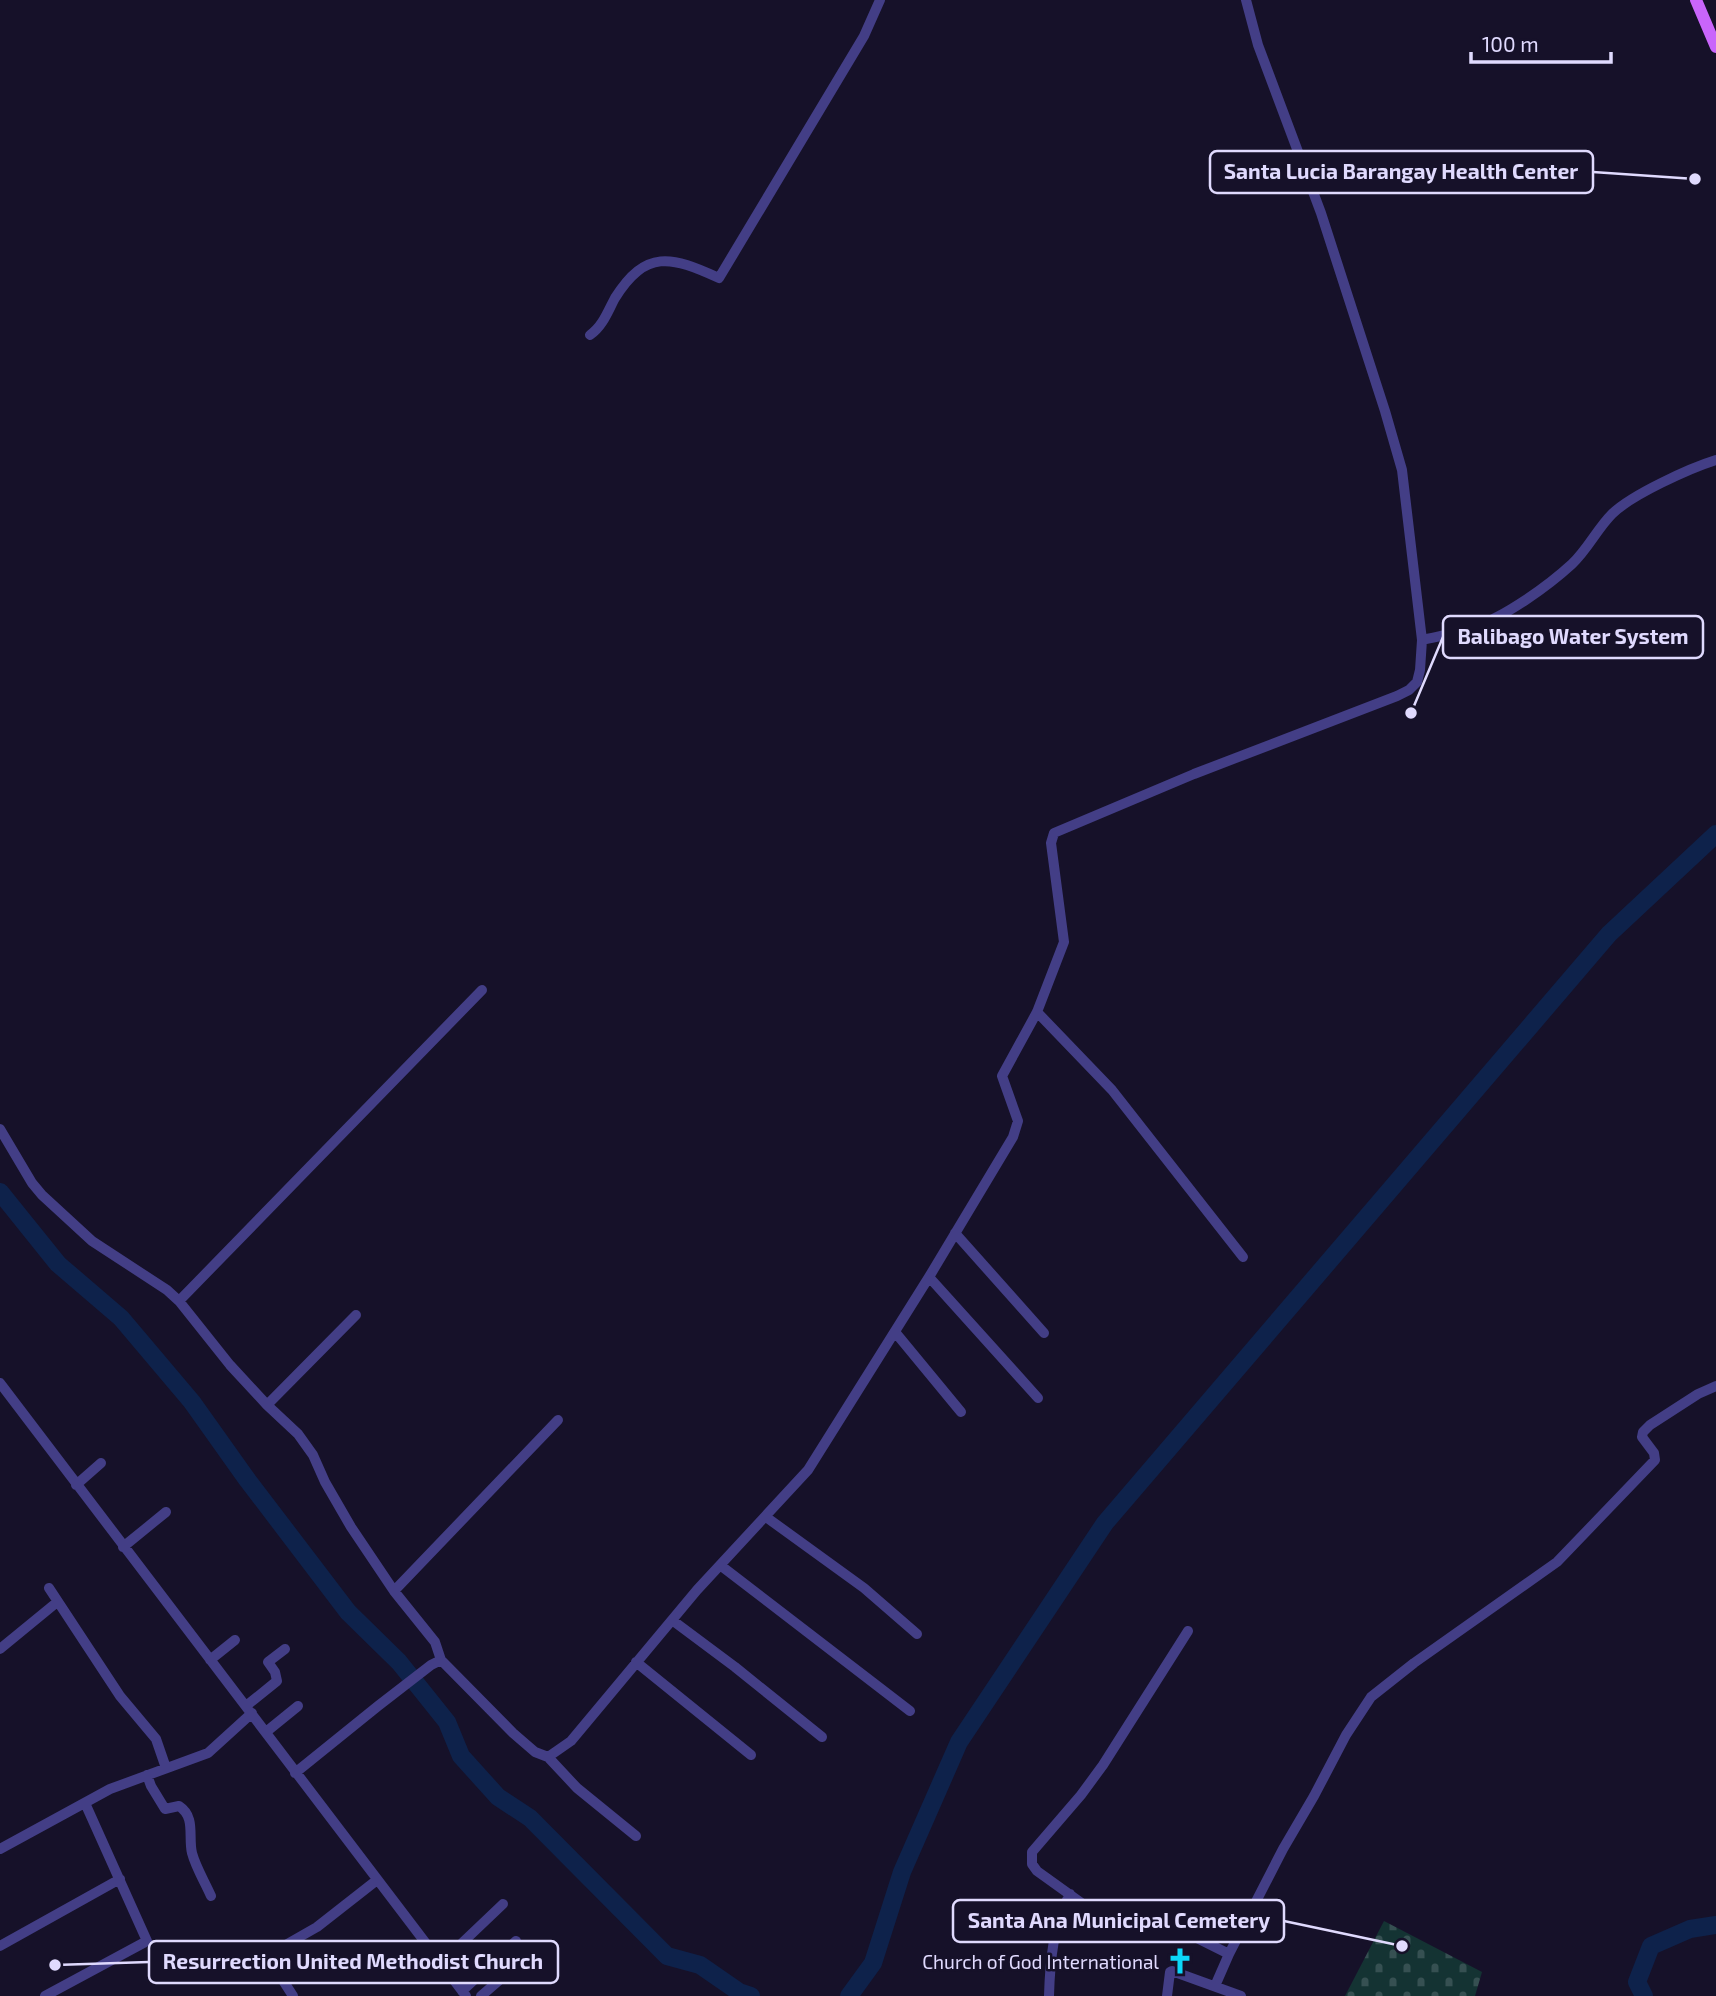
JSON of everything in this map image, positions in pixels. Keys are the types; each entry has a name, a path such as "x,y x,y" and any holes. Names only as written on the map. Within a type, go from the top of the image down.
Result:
{"main road":[{"path":"1696,0 1716,45"}],"street":[{"path":"590,335 601,325 616,297 636,270 647,264 665,261 719,278 864,36 880,0"},
{"path":"548,1757 571,1741 671,1620 808,1470 929,1277 1016,1130 1017,1121 1002,1076 1037,1012 1064,942 1051,843 1054,833 1182,778 1409,690 1417,682 1422,640 1402,470 1321,213 1258,45 1246,0"},
{"path":"1422,640 1474,628 1499,617 1573,563 1614,512 1641,494 1716,460"},
{"path":"179,1301 482,990"},
{"path":"1037,1012 1112,1090 1243,1256"},
{"path":"0,1129 42,1195 92,1241 158,1283 179,1301 230,1365 298,1434 313,1455 333,1497 394,1591 435,1642 441,1660 527,1746 548,1757 577,1788 636,1836"},
{"path":"955,1233 1044,1333"},
{"path":"929,1277 1038,1398"},
{"path":"267,1405 356,1315"},
{"path":"895,1332 961,1412"},
{"path":"0,1383 464,1993 516,1941"},
{"path":"1215,1986 1283,1849 1346,1735 1371,1697 1414,1663 1557,1562 1655,1460 1654,1453 1642,1437 1643,1432 1659,1419 1716,1385"},
{"path":"394,1591 558,1420"},
{"path":"76,1485 101,1463"},
{"path":"123,1547 166,1512"},
{"path":"766,1517 864,1588 917,1634"},
{"path":"720,1565 910,1711"},
{"path":"49,1588 120,1696 156,1739 166,1768"},
{"path":"0,1649 57,1602"},
{"path":"671,1620 822,1737"},
{"path":"1115,1927 1037,1871 1032,1864 1032,1852 1103,1765 1188,1632"},
{"path":"209,1660 235,1640"},
{"path":"0,1849 110,1789 208,1753 277,1681 277,1676 268,1662 285,1649"},
{"path":"295,1773 417,1675 441,1660"},
{"path":"636,1662 751,1755"},
{"path":"266,1732 298,1706"},
{"path":"147,1775 165,1809 178,1806 186,1813 190,1823 192,1854 211,1896"},
{"path":"46,1996 65,1991 147,1941 85,1803"},
{"path":"0,1946 120,1880"},
{"path":"293,1996 268,1955 317,1927 377,1880"},
{"path":"1049,1996 1054,1938 1070,1894"},
{"path":"999,1904 1054,1938"},
{"path":"441,1963 503,1905"},
{"path":"1133,1906 1229,1954"},
{"path":"481,1996 527,1956"},
{"path":"1167,1996 1171,1971 1241,1996"}],"green space":[{"path":"1384,1921 1482,1972 1475,1996 1345,1996"}],"waterway":[{"path":"849,1996 873,1963 902,1872 959,1742 1105,1523 1609,934 1716,834"},
{"path":"0,1192 58,1264 121,1318 192,1402 348,1612 399,1662 447,1722 461,1756 498,1797 530,1818 667,1956 700,1965 739,1992 751,1996"},
{"path":"1644,1996 1637,1982 1651,1946 1690,1929 1716,1925"}],"place":[{"name":"Santa Lucia Barangay Health Center","path":"1695,179"},
{"name":"Balibago Water System","path":"1411,713"},
{"name":"Santa Ana Municipal Cemetery","path":"1402,1946"},
{"name":"Church of God International","path":"1180,1961"},
{"name":"Resurrection United Methodist Church","path":"55,1965"}]}
